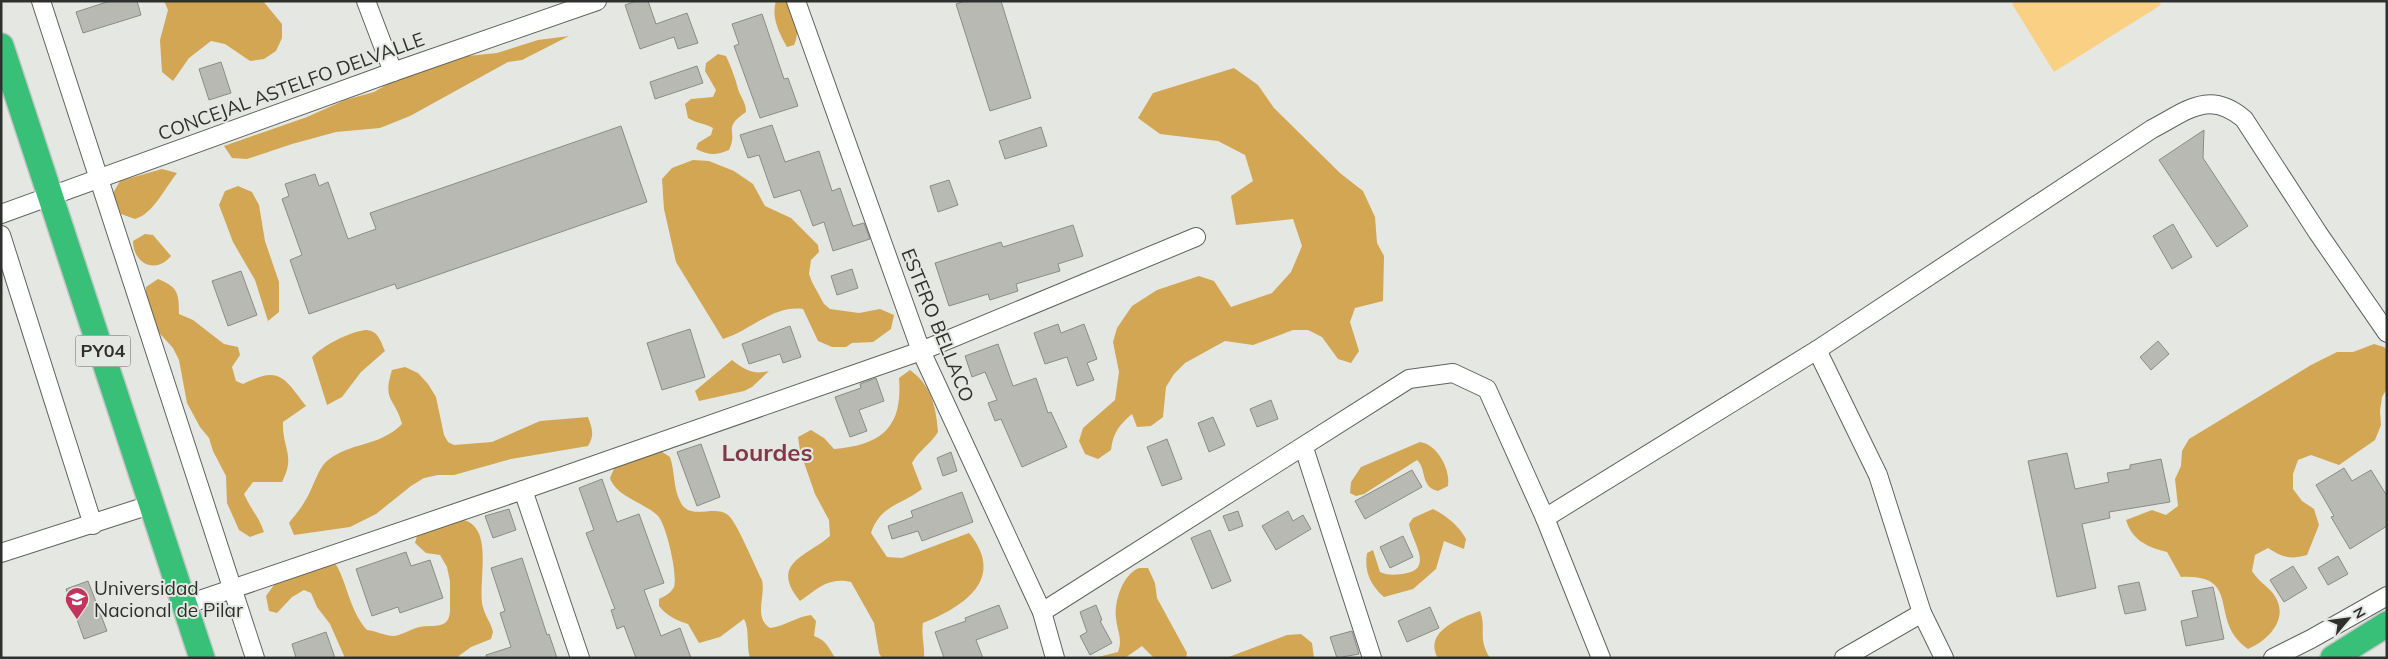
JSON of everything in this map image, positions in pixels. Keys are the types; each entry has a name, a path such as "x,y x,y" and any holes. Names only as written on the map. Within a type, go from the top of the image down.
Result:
{"highway":[{"name":"PY04","path":"1,46 202,658"},
{"path":"2333,658 2387,624"}],"street":[{"path":"41,1 256,658"},
{"path":"366,1 393,72"},
{"name":"CONCEJAL ASTELFO DELVALLE","path":"1,214 393,72 597,1"},
{"name":"ESTERO BELLACO","path":"796,1 921,351 1042,612 1055,658"},
{"path":"1545,518 1817,350 2152,129 2200,103 2219,103 2233,109 2244,119 2318,233 2387,332"},
{"path":"1,235 93,525"},
{"path":"185,605 523,490 921,351 1196,237"},
{"path":"1817,350 1878,475 1922,613 1944,658"},
{"path":"1042,612 1304,448 1409,379 1453,373 1487,389 1545,518 1601,658"},
{"path":"1304,448 1372,658"},
{"path":"523,490 580,658"},
{"path":"1,553 93,525 153,504"},
{"path":"2273,658 2311,640 2387,596"},
{"path":"1844,658 1922,613"}],"shaded area":[{"path":"164,1 263,1 282,24 282,38 276,51 264,59 250,61 225,44 211,41 189,58 173,81 162,72 160,40 168,10"},
{"path":"776,1 790,1 796,17 797,35 794,45 787,47 779,31 774,13"},
{"path":"2016,1 2159,1 2161,5 2054,72 2012,4"},
{"path":"569,36 522,60 508,62 410,116 380,128 336,132 247,159 232,158 224,146 307,117 345,100 374,92 398,78 425,68 467,56 497,53 538,40"},
{"path":"718,54 726,56 746,112 732,126 732,143 729,150 712,154 696,149 698,143 711,135 713,128 688,118 685,104 691,99 713,97 716,90 705,71 706,63"},
{"path":"1234,68 1258,85 1274,108 1340,173 1363,191 1375,217 1377,243 1384,256 1383,301 1355,308 1350,322 1359,351 1351,363 1338,359 1322,337 1308,330 1293,330 1253,345 1225,341 1185,363 1174,374 1166,387 1163,417 1151,426 1137,427 1132,414 1117,430 1111,450 1098,459 1085,454 1079,441 1083,428 1115,400 1119,372 1113,342 1117,328 1132,306 1157,290 1199,276 1214,281 1231,307 1272,293 1291,272 1302,246 1293,219 1236,225 1231,196 1253,181 1245,155 1218,141 1160,134 1138,118 1153,93"},
{"path":"693,160 709,161 734,171 753,184 765,206 791,218 818,245 819,252 811,260 809,274 824,304 830,309 859,313 880,309 894,315 891,329 873,342 852,343 846,347 832,347 818,341 803,309 792,309 772,315 723,339 676,262 664,209 662,179 672,168"},
{"path":"162,169 177,173 153,206 135,219 121,214 113,193 120,181"},
{"path":"238,186 252,192 259,205 265,241 279,282 279,312 268,321 255,280 233,242 219,205 225,191"},
{"path":"145,234 153,235 171,256 165,262 158,265 146,264 137,255 133,241"},
{"path":"158,279 170,285 176,292 179,301 179,314 193,320 224,344 238,347 240,355 232,367 236,381 243,384 265,375 280,377 292,388 306,406 283,422 288,465 282,482 253,482 244,494 264,532 250,537 239,530 227,503 226,476 213,451 209,438 200,427 187,403 179,360 173,348 154,327 146,301 146,287"},
{"path":"365,330 376,334 385,351 361,372 342,397 327,405 312,357 336,340"},
{"path":"2374,344 2387,350 2387,389 2382,397 2381,425 2375,440 2339,465 2311,455 2298,460 2293,474 2293,489 2302,501 2314,509 2319,525 2307,555 2286,557 2268,548 2255,555 2252,571 2277,600 2279,617 2271,633 2248,649 2236,638 2229,626 2223,601 2219,591 2212,583 2200,578 2181,577 2167,552 2141,542 2132,533 2126,520 2152,510 2166,515 2178,506 2175,479 2181,466 2182,451 2189,439 2311,365 2337,352 2353,352"},
{"path":"732,360 749,371 769,371 752,387 744,391 699,401 695,391"},
{"path":"405,367 418,373 428,384 436,397 444,435 448,442 454,445 492,442 540,421 588,417 592,438 588,446 511,459 454,475 438,475 424,478 376,514 350,527 294,535 289,523 303,504 324,464 345,450 384,437 402,424 388,388 392,370"},
{"path":"910,370 928,389 936,413 938,432 912,463 922,489 886,511 875,524 871,533 887,557 902,558 969,533 980,549 983,564 982,577 975,589 965,600 952,609 923,623 924,658 882,658 879,653 874,623 851,582 830,582 800,601 791,588 788,578 794,562 830,536 829,520 815,494 800,451 798,437 811,430 824,438 834,449 850,447 876,438 886,431 893,421 897,410 899,378"},
{"path":"1420,442 1432,447 1441,459 1447,473 1448,486 1438,491 1432,489 1426,482 1422,468 1417,460 1364,494 1356,496 1350,493 1351,482 1361,467"},
{"path":"656,448 670,457 676,491 684,507 689,511 695,512 722,512 732,519 762,580 761,612 765,623 770,628 811,615 816,621 814,636 824,642 835,658 750,658 747,628 744,619 720,637 699,643 688,624 672,617 659,606 659,599 671,591 675,581 668,539 658,516 624,495 613,485 610,478 616,464"},
{"path":"1433,509 1448,518 1460,530 1466,539 1464,549 1444,541 1436,569 1413,589 1384,597 1375,588 1367,572 1367,553 1373,550 1380,572 1397,575 1415,570 1419,565 1420,559 1409,524 1413,518"},
{"path":"457,519 469,522 477,530 481,541 483,554 483,607 493,632 491,639 471,647 456,658 345,658 330,624 317,607 311,593 304,590 292,597 277,613 269,611 266,596 274,585 312,564 335,563 352,606 367,630 394,636 416,628 438,626 449,618 450,581 447,567 440,555 426,553 415,543 417,536 443,522"},
{"path":"1139,568 1148,568 1155,583 1157,598 1187,653 1186,658 1154,658 1142,646 1125,658 1094,658 1118,652 1120,639 1116,604 1118,596 1128,576"},
{"path":"1480,611 1483,623 1484,644 1490,658 1438,658 1435,649 1436,640 1440,633 1454,622"},
{"path":"1301,634 1312,643 1314,658 1226,658 1287,635"}],"building":[{"path":"110,1 137,1 141,15 83,33 76,12"},
{"path":"636,1 648,1 656,24 687,13 698,43 678,49 674,37 640,49 625,5"},
{"path":"965,1 1001,1 1031,98 990,111 956,4"},
{"path":"762,14 784,79 788,78 798,106 760,118 734,46 739,44 732,24"},
{"path":"221,62 231,93 209,100 199,69"},
{"path":"697,66 703,83 655,99 650,82"},
{"path":"772,125 785,162 819,151 832,191 840,188 853,226 864,223 870,239 833,251 824,222 813,226 800,190 774,198 759,155 748,158 740,135"},
{"path":"621,126 647,202 397,289 395,284 309,314 290,260 302,255 282,199 289,196 285,184 315,174 319,186 328,182 348,239 376,229 370,213"},
{"path":"1041,127 1047,146 1005,159 999,141"},
{"path":"2204,130 2203,158 2248,226 2217,247 2159,160"},
{"path":"949,180 958,205 938,212 930,186"},
{"path":"2173,224 2192,257 2172,269 2153,236"},
{"path":"1073,225 1083,256 1058,264 1060,271 1016,284 1018,291 990,300 988,294 949,306 935,263 1001,242 1003,247"},
{"path":"852,269 858,288 837,295 831,276"},
{"path":"241,271 257,315 228,326 212,281"},
{"path":"1058,324 1061,333 1084,324 1097,359 1087,363 1094,380 1077,386 1067,357 1045,364 1034,333"},
{"path":"790,326 801,357 783,363 780,354 749,364 742,344"},
{"path":"690,329 705,377 662,390 647,343"},
{"path":"2158,341 2169,354 2151,370 2140,357"},
{"path":"998,344 1013,386 1036,378 1048,413 1051,412 1067,447 1022,467 1001,419 995,421 988,403 997,400 985,372 972,377 965,356"},
{"path":"876,378 884,401 859,410 867,431 850,437 835,397 861,388 860,384"},
{"path":"1271,400 1278,419 1257,427 1250,409"},
{"path":"1213,417 1225,445 1209,452 1198,423"},
{"path":"1167,439 1182,479 1162,486 1147,447"},
{"path":"701,444 720,497 697,506 677,452"},
{"path":"951,452 957,471 943,476 937,458"},
{"path":"2067,453 2075,489 2109,482 2107,473 2130,469 2130,465 2161,459 2170,502 2109,512 2110,518 2082,524 2096,588 2057,597 2028,461"},
{"path":"2344,468 2352,481 2371,470 2387,496 2387,526 2350,549 2331,517 2334,516 2316,485"},
{"path":"1412,470 1422,487 1365,519 1355,501"},
{"path":"602,479 617,522 639,514 664,583 644,590 661,636 680,628 691,658 636,658 624,626 617,629 611,610 615,609 586,533 594,530 579,488"},
{"path":"962,492 973,522 922,541 918,531 892,539 888,526 913,517 911,511"},
{"path":"509,509 516,530 493,538 485,516"},
{"path":"1238,511 1243,526 1229,531 1223,516"},
{"path":"1288,511 1293,521 1303,515 1311,529 1276,550 1262,526"},
{"path":"1210,530 1231,581 1212,589 1191,538"},
{"path":"1403,536 1413,557 1390,568 1380,547"},
{"path":"406,552 411,566 430,560 443,598 400,613 398,607 372,616 356,569"},
{"path":"2338,556 2348,574 2328,585 2318,568"},
{"path":"522,558 547,635 549,634 557,658 487,658 486,655 511,647 500,613 505,611 491,568"},
{"path":"2293,566 2307,588 2284,602 2270,580"},
{"path":"88,581 107,631 84,639 66,589"},
{"path":"2139,582 2146,610 2125,614 2118,586"},
{"path":"2213,587 2224,639 2186,646 2181,621 2198,617 2192,591"},
{"path":"999,605 1008,628 976,640 983,658 944,658 935,632 966,621 965,618"},
{"path":"1096,605 1102,620 1100,621 1112,643 1090,655 1080,636 1087,632 1080,612"},
{"path":"1430,607 1439,628 1407,642 1398,621"},
{"path":"1352,631 1359,654 1337,658 1330,637"},
{"path":"326,632 335,658 296,658 292,644"}],"place":[{"name":"Universidad Nacional de Pilar","path":"77,620"}],"district":[{"name":"Lourdes","path":"767,453"}]}
